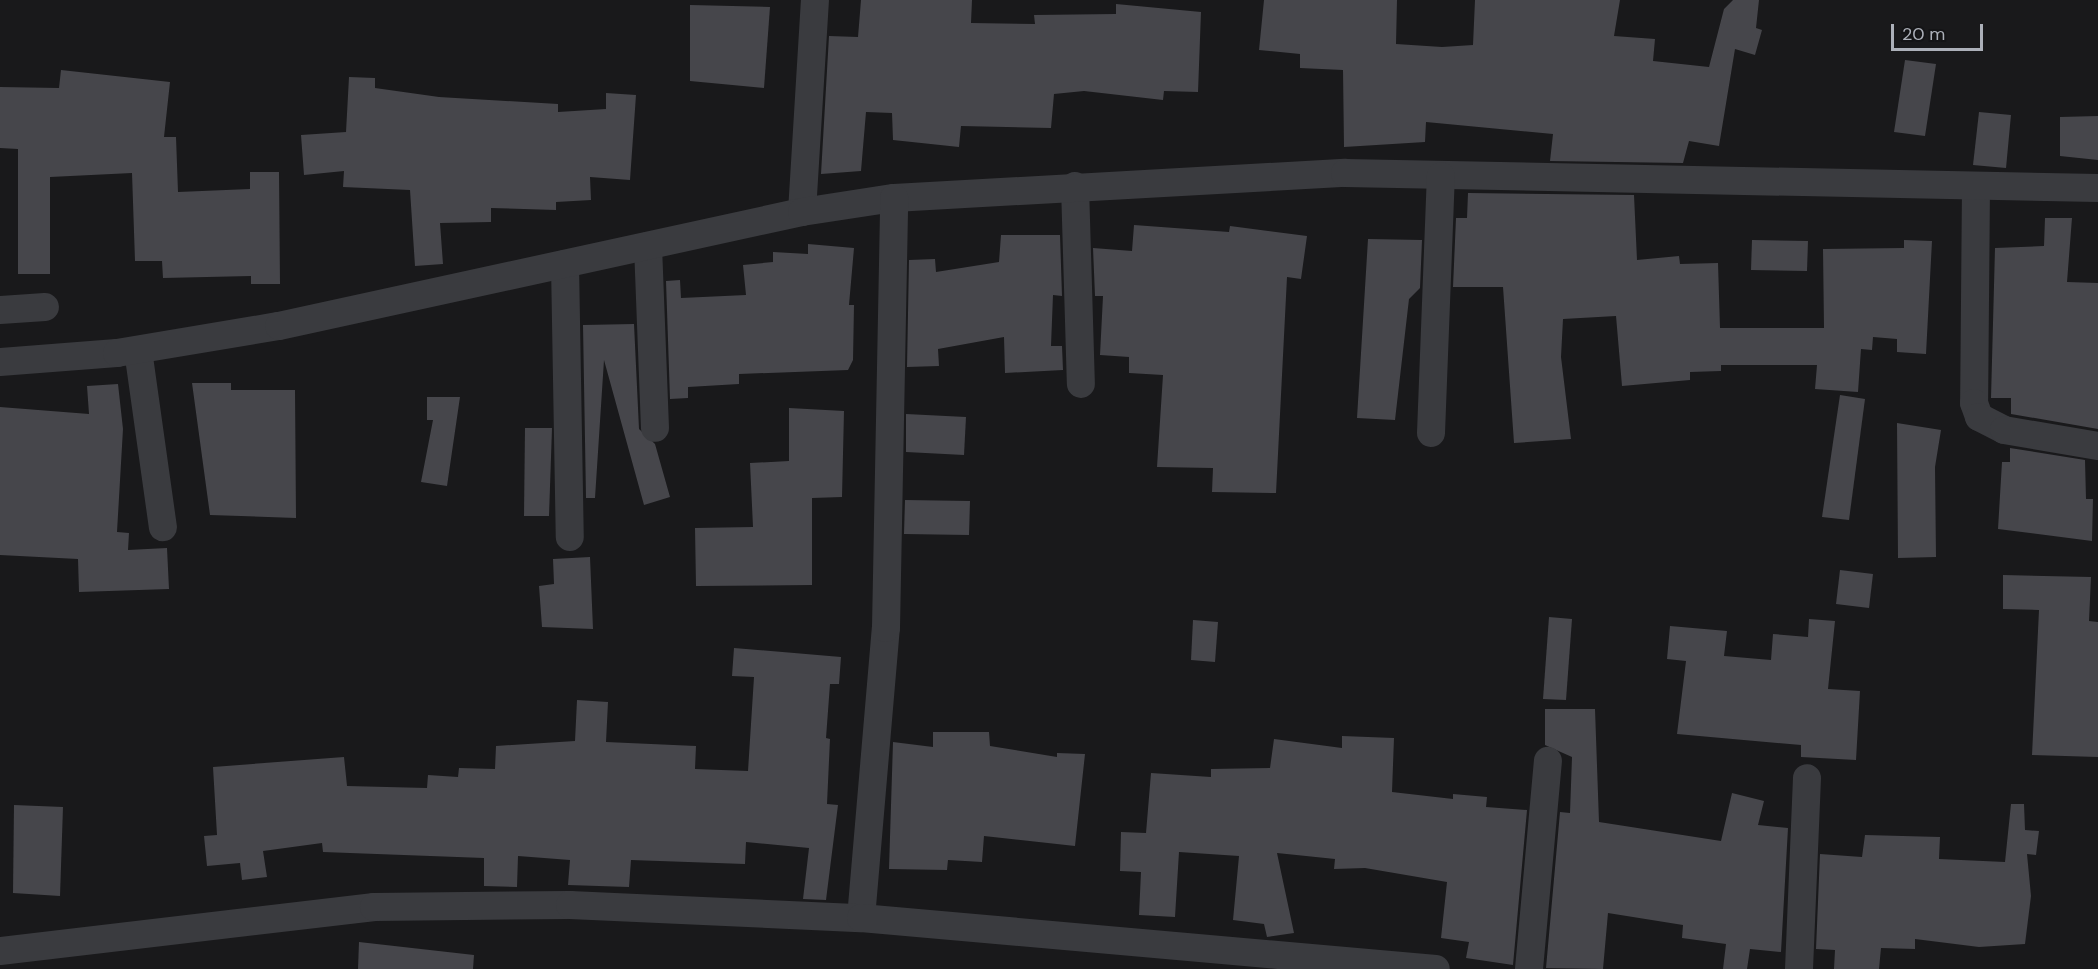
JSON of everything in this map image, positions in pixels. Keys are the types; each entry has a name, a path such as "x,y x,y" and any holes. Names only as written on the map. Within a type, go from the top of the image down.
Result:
{"street":[{"path":"802,212 815,0"},
{"path":"0,362 138,350 279,326 802,212 894,198 1075,186 1345,173 2098,188"},
{"path":"1431,433 1441,176"},
{"path":"1075,186 1081,384"},
{"path":"1976,186 1974,402 1979,417 2004,430 2098,446"},
{"path":"861,918 886,628 894,198"},
{"path":"648,246 656,428"},
{"path":"565,264 570,537"},
{"path":"0,310 45,307"},
{"path":"138,350 163,527"},
{"path":"1529,969 1548,761"},
{"path":"1799,969 1807,778"},
{"path":"0,951 39,958 374,907 570,905 861,918 1184,959 1436,969"}],"building":[{"path":"861,0 972,0 971,23 1035,24 1034,15 1116,14 1116,4 1201,12 1198,92 1164,91 1163,100 1084,91 1054,94 1051,128 961,126 959,147 893,140 892,113 866,112 861,171 821,174 829,36 858,37"},
{"path":"1264,0 1397,0 1396,44 1442,47 1473,45 1475,0 1620,0 1614,36 1655,39 1653,61 1709,67 1724,9 1733,0 1759,0 1756,28 1762,30 1755,55 1735,49 1719,146 1689,141 1683,163 1550,161 1553,134 1426,122 1425,142 1344,147 1343,70 1300,68 1300,54 1259,50"},
{"path":"690,5 770,7 764,88 690,81"},
{"path":"1905,60 1936,64 1925,136 1894,132"},
{"path":"61,70 170,82 164,137 176,137 178,192 250,189 250,172 279,172 280,284 251,284 251,276 163,278 162,261 135,261 132,173 50,177 50,274 18,274 18,149 0,148 0,87 59,88"},
{"path":"349,77 375,78 375,88 439,97 558,104 558,112 606,109 606,93 636,95 630,180 590,177 591,200 556,202 556,210 491,208 491,222 440,223 443,264 415,266 410,190 343,187 344,171 304,175 301,135 346,132"},
{"path":"1979,112 2011,115 2006,168 1973,165"},
{"path":"2098,116 2098,160 2060,156 2060,117"},
{"path":"1468,193 1634,195 1637,260 1679,256 1680,264 1718,263 1720,328 1824,328 1823,249 1904,248 1904,240 1932,241 1926,354 1897,352 1897,339 1873,337 1872,350 1861,349 1858,392 1815,389 1817,365 1721,365 1721,371 1690,372 1690,380 1622,386 1616,316 1563,319 1561,357 1571,439 1514,443 1503,287 1453,287 1456,218 1467,218"},
{"path":"2045,218 2072,218 2067,282 2098,283 2098,429 2011,414 2011,398 1991,398 1995,248 2044,246"},
{"path":"1134,225 1229,232 1230,226 1307,236 1301,279 1287,277 1276,493 1212,492 1213,468 1157,467 1163,375 1129,373 1129,357 1100,355 1103,296 1095,296 1093,248 1132,251"},
{"path":"1001,235 1060,235 1062,296 1053,295 1051,346 1062,346 1063,370 1005,373 1004,337 938,349 939,366 907,367 909,260 935,259 936,272 999,262"},
{"path":"1368,239 1422,240 1420,288 1409,299 1395,420 1357,418"},
{"path":"1752,240 1808,241 1807,271 1751,270"},
{"path":"808,244 854,248 849,305 854,305 853,360 848,370 739,374 739,384 688,387 688,398 670,399 666,281 680,280 681,298 746,295 743,265 773,262 773,252 808,254"},
{"path":"634,324 639,429 655,444 670,497 644,505 604,360 595,498 586,498 583,325"},
{"path":"192,383 231,383 231,390 295,390 296,518 210,515"},
{"path":"118,384 123,429 117,532 129,533 128,550 167,548 169,589 79,592 78,559 0,555 0,407 89,414 87,386"},
{"path":"1840,395 1865,399 1849,520 1822,517"},
{"path":"427,397 460,397 447,486 421,482 433,420 427,420"},
{"path":"789,408 844,411 842,497 812,498 812,585 696,586 695,528 753,527 750,463 789,461"},
{"path":"906,414 966,417 964,455 906,452"},
{"path":"1897,423 1941,430 1935,467 1936,557 1898,558"},
{"path":"525,428 552,428 549,516 524,516"},
{"path":"2010,448 2085,460 2086,499 2093,499 2092,541 1998,529 2002,462 2010,462"},
{"path":"905,500 970,501 969,535 904,534"},
{"path":"590,557 593,629 542,627 539,586 554,584 553,559"},
{"path":"1840,570 1873,574 1869,608 1836,604"},
{"path":"2003,575 2091,577 2089,621 2098,622 2098,757 2032,755 2039,610 2003,609"},
{"path":"1549,617 1572,619 1566,700 1543,699"},
{"path":"1809,619 1835,621 1828,689 1860,691 1856,760 1801,757 1801,745 1677,734 1686,661 1667,659 1670,626 1727,631 1724,656 1771,660 1773,634 1808,637"},
{"path":"1193,620 1218,622 1215,662 1191,660"},
{"path":"734,648 841,657 839,684 830,684 826,738 830,739 827,804 838,805 826,900 803,899 809,848 746,842 745,864 631,860 629,887 568,885 570,860 518,856 517,887 484,886 484,858 323,852 322,843 263,851 267,877 242,880 240,863 207,866 204,836 217,835 213,767 344,757 347,786 427,788 428,775 458,777 459,768 495,769 496,746 575,741 577,700 608,702 606,742 696,746 695,769 748,771 754,677 732,676"},
{"path":"1545,709 1595,709 1599,822 1721,841 1732,793 1764,801 1758,825 1788,828 1781,952 1750,949 1747,969 1723,969 1726,944 1682,938 1683,925 1608,913 1603,969 1546,968 1560,812 1570,813 1572,757 1545,745"},
{"path":"933,732 989,732 990,746 1057,757 1057,753 1085,754 1075,846 984,836 982,862 948,860 947,870 889,869 893,742 933,747"},
{"path":"1342,736 1394,738 1392,792 1453,799 1453,794 1487,797 1486,807 1527,810 1513,965 1466,958 1469,942 1441,938 1447,882 1365,868 1334,869 1335,859 1277,853 1294,933 1267,937 1264,924 1233,920 1239,856 1179,852 1175,917 1139,915 1141,872 1120,871 1121,832 1146,833 1151,773 1211,777 1211,769 1270,768 1274,739 1342,748"},
{"path":"2011,804 2024,804 2025,830 2039,831 2036,855 2027,854 2031,896 2025,944 1979,947 1915,939 1915,949 1881,948 1879,969 1834,969 1835,950 1816,949 1820,854 1862,857 1865,835 1940,837 1939,859 2005,862"},
{"path":"14,805 63,807 60,896 13,893"},
{"path":"359,942 474,955 473,969 358,969"}]}
